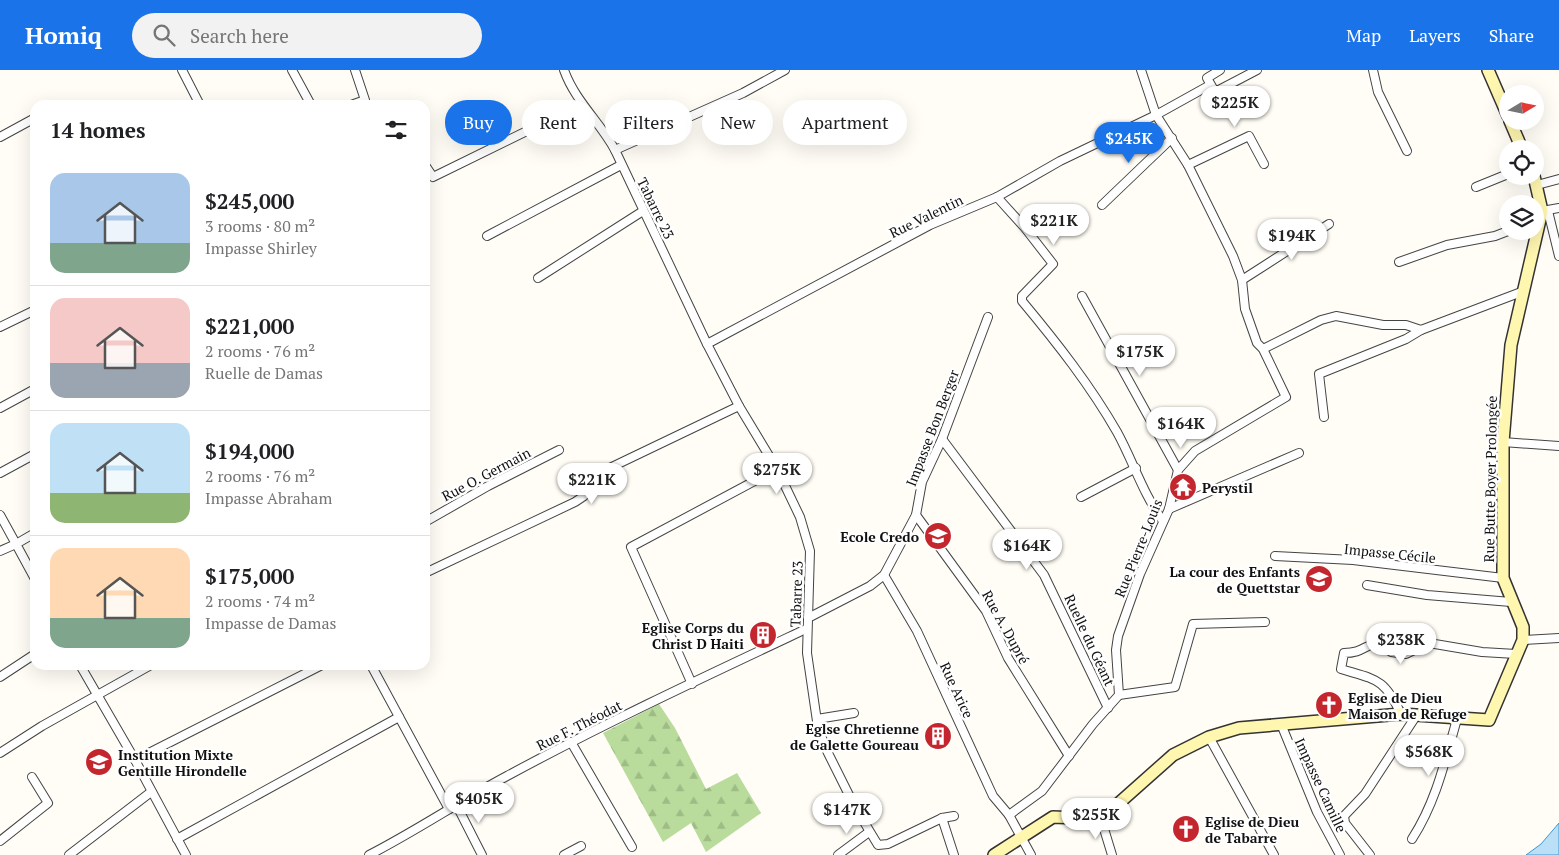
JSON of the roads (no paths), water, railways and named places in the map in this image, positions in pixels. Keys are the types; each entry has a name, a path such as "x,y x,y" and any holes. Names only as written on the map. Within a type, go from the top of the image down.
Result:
{"street":[{"path":"182,70 197,100"},
{"path":"292,70 308,100"},
{"path":"355,70 365,100"},
{"name":"Tabarre 23","path":"564,70 580,100"},
{"path":"615,150 743,93 784,70"},
{"name":"Rue Pierre-Louis","path":"1119,695 1116,650 1118,636 1140,574 1169,509 1178,470 1195,451 1286,397 1263,349 1257,342 1245,308 1242,280 1233,256 1188,165 1156,115 1141,70"},
{"path":"1220,70 1208,77 1210,85 1217,92 1257,70"},
{"path":"1373,70 1378,92 1407,151"},
{"path":"1488,70 1499,95"},
{"name":"Rue Valentin","path":"707,344 930,225 997,198 1060,161 1156,115 1210,85"},
{"name":"Tabarre 23","path":"595,120 615,150 707,344 800,517 810,551 806,629 817,719 827,751 874,841 882,846 942,818"},
{"path":"0,137 30,121"},
{"path":"430,172 433,177 522,133"},
{"path":"1188,165 1249,136 1264,164"},
{"path":"1102,205 1172,138"},
{"path":"487,236 621,165"},
{"path":"1476,187 1499,178"},
{"path":"1544,180 1559,179"},
{"path":"997,198 1025,228 1053,264 1022,296 1022,302 1073,364 1116,431 1136,468 1154,508 1163,521"},
{"path":"1544,212 1559,208"},
{"path":"538,278 643,211"},
{"path":"1544,217 1559,256"},
{"path":"1242,280 1329,224"},
{"path":"1399,262 1447,245 1499,234"},
{"name":"Rue Butte Boyer Prolongée","path":"1523,640 1522,627 1503,578 1503,442 1511,345 1536,240"},
{"path":"1324,417 1319,374 1406,339 1421,330 1524,291"},
{"path":"1082,296 1178,470"},
{"path":"0,326 30,312"},
{"path":"1263,349 1321,320 1336,316 1383,325 1406,325 1421,330"},
{"name":"Impasse Bon Berger","path":"808,618 870,586 884,575 916,515 922,482 942,439 988,317"},
{"path":"0,408 30,392"},
{"path":"430,571 575,502 584,496 595,475 739,406"},
{"name":"Ruelle du Géant","path":"942,439 1044,575 1108,708"},
{"path":"1503,442 1559,446"},
{"name":"Rue O. Germain","path":"430,519 488,486 559,450"},
{"path":"1169,509 1299,453"},
{"path":"0,473 30,457"},
{"path":"1081,497 1136,468"},
{"path":"692,684 631,547 776,470"},
{"path":"0,515 30,570"},
{"name":"Rue A. Dupré","path":"916,515 986,611 1008,658 1068,756"},
{"path":"0,551 30,536"},
{"name":"Impasse Cécile","path":"1275,556 1353,560 1503,578"},
{"name":"Rue Arice","path":"884,575 917,631 993,796 1009,815"},
{"path":"1366,585 1436,596 1511,602"},
{"path":"1031,855 1009,815 1042,791 1068,756 1119,695 1175,687 1193,624 1265,622"},
{"name":"Rue F. Théodat","path":"369,855 456,804 571,742 806,629"},
{"path":"994,855 1053,817 1101,819 1173,755 1209,737 1239,728 1401,714 1489,720 1523,640 1559,638"},
{"path":"1401,714 1393,697 1382,683 1341,668 1344,653 1363,651 1370,644 1380,642 1391,652 1406,654 1429,642 1482,652 1516,654"},
{"path":"0,677 30,657"},
{"path":"83,670 135,760 150,792 186,855"},
{"path":"0,753 97,694 142,670"},
{"path":"135,760 312,670"},
{"path":"374,670 449,809"},
{"path":"817,719 854,713"},
{"path":"1370,855 1345,823 1344,816 1366,794 1416,716"},
{"path":"177,839 399,717"},
{"path":"1412,839 1422,823 1437,790 1457,719"},
{"name":"Impasse Camille","path":"1281,724 1317,812 1340,855"},
{"path":"1209,737 1274,855"},
{"path":"571,742 632,847"},
{"path":"0,841 48,803 32,777"},
{"path":"69,855 150,792"},
{"path":"456,804 482,855"},
{"path":"954,816 942,818 954,855"},
{"path":"1101,819 1112,855"},
{"path":"838,855 869,832"},
{"path":"564,855 581,846"}],"water":[{"path":"1559,823 1559,855 1526,855 1541,844"}],"place":[{"name":"Perystil","path":"1183,487"},
{"name":"Ecole Credo","path":"938,536"},
{"name":"La cour des Enfants de Quettstar","path":"1319,579"},
{"name":"Eglise Corps du Christ D Haiti","path":"763,635"},
{"name":"Eglise de Dieu Maison de Refuge","path":"1329,705"},
{"name":"Eglse Chretienne de Galette Goureau","path":"938,736"},
{"name":"Institution Mixte Gentille Hirondelle","path":"99,762"},
{"name":"Eglise de Dieu de Tabarre","path":"1186,829"}]}
